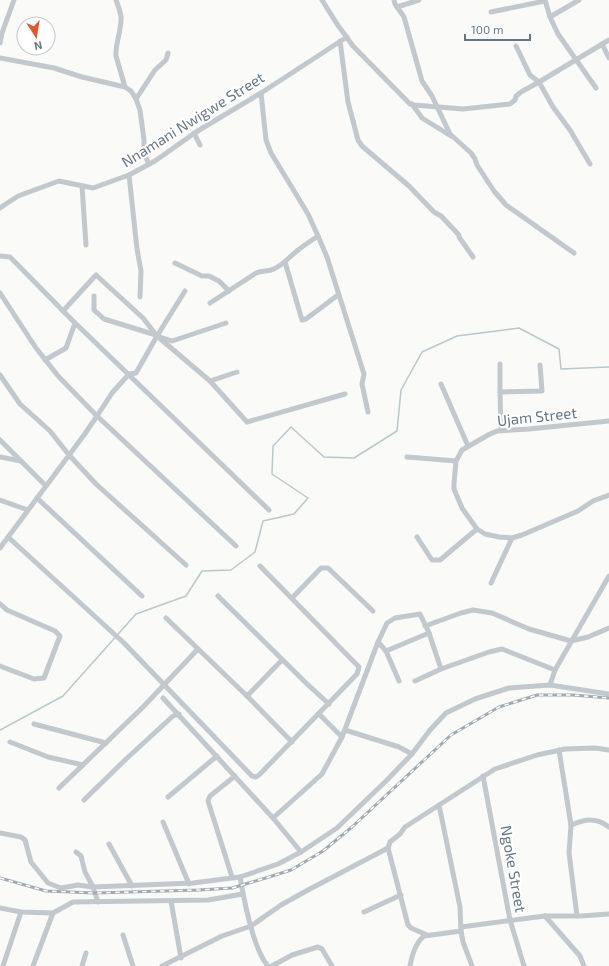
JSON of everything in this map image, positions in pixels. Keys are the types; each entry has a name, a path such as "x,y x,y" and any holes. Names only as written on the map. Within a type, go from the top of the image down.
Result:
{"street":[{"path":"0,43 14,0"},
{"path":"116,0 121,16 121,24 115,51 125,86"},
{"path":"322,0 346,37 404,98 412,104 422,118 457,140"},
{"path":"394,0 404,17 422,81 432,96 450,134 472,153 477,165 491,188 506,205 574,253"},
{"path":"397,7 419,0"},
{"path":"491,12 545,0 550,17 558,34 596,88"},
{"path":"550,17 579,0"},
{"name":"Nnamani Nwigwe Street","path":"0,208 18,196 59,180 93,188 129,175 149,164 194,133 261,93 346,37"},
{"path":"412,104 463,109 510,104 521,92 609,40"},
{"path":"340,41 348,102 358,140 362,146 409,186 434,212 446,221 459,235 473,257"},
{"path":"602,44 609,58"},
{"path":"516,46 530,75 540,82 553,107 570,130 590,164"},
{"path":"136,99 155,70 166,60 168,53"},
{"path":"0,58 54,68 82,77 125,86 131,91 136,99 142,120 144,154 149,164"},
{"path":"261,93 267,144 308,214 327,257 364,374 362,384 368,412"},
{"path":"194,133 200,145"},
{"path":"129,175 141,271 140,297"},
{"path":"82,186 86,245"},
{"path":"210,303 256,273 262,270 272,270 285,262 297,250 318,236"},
{"path":"0,256 10,257 75,323 269,510"},
{"path":"285,262 302,320 306,319 338,295"},
{"path":"175,263 202,276 209,276 219,281 229,291"},
{"path":"63,311 96,275 143,318 157,336 210,381 247,422 345,394"},
{"path":"0,548 69,455 112,393 129,374 136,373 185,292"},
{"path":"0,293 36,348 59,377 97,416 236,546"},
{"path":"94,296 94,310 104,319 172,342 226,323"},
{"path":"45,360 66,348 75,323"},
{"path":"500,364 501,430"},
{"path":"500,392 542,391 540,364"},
{"path":"210,381 237,372"},
{"path":"0,375 20,404 50,431 69,455 96,484 186,566"},
{"path":"441,384 468,446"},
{"name":"Ujam Street","path":"456,461 462,450 488,434 501,430 609,423"},
{"path":"0,440 46,486"},
{"path":"0,457 20,461"},
{"path":"407,457 456,461 454,489 462,508 477,529 486,534 499,537 512,538 609,495"},
{"path":"37,498 142,596"},
{"path":"0,500 28,510"},
{"path":"417,537 426,553 432,560 440,560 477,529"},
{"path":"8,537 124,643 252,776 256,777 357,674 359,666 260,566"},
{"path":"491,583 512,538"},
{"path":"292,598 322,568 328,568 373,611"},
{"path":"550,685 554,670 609,576"},
{"path":"218,596 282,660 329,704"},
{"path":"0,604 7,610 55,631 60,636 44,678 34,680 0,666"},
{"path":"425,626 473,610 492,613 529,629 571,641 588,637 609,628"},
{"path":"273,818 322,774 342,737 378,642 387,623 395,618 420,614 442,669"},
{"path":"166,618 247,696 292,742"},
{"path":"386,651 428,633"},
{"path":"378,642 386,651 399,681"},
{"path":"59,788 164,686 198,649"},
{"path":"415,681 442,669 489,652 502,649 554,670"},
{"path":"247,696 282,660"},
{"path":"0,833 21,837 25,840 31,862 48,883 61,888 78,885 132,886 189,884 240,877 278,864 301,852 337,828 412,754 430,730 446,713 475,699 510,688 550,685 609,694"},
{"path":"163,698 273,818 301,852"},
{"path":"84,800 173,716 179,714"},
{"path":"319,714 342,737"},
{"path":"34,724 106,743"},
{"path":"345,730 399,747 412,754"},
{"path":"10,742 48,757 83,765"},
{"path":"427,935 409,927 388,848 390,842 406,827 483,776 505,765 559,750 585,747 609,750"},
{"path":"559,750 566,787 570,825 569,853 577,916"},
{"path":"168,797 217,756"},
{"path":"232,877 208,801 210,796 235,776"},
{"name":"Ngoke Street","path":"483,776 510,920 524,966"},
{"path":"439,805 460,907 463,942 472,966"},
{"path":"570,825 579,821 592,820 601,821 609,827"},
{"path":"163,822 189,884"},
{"path":"109,844 132,886"},
{"path":"162,966 181,958 222,936 250,926 281,905 388,848"},
{"path":"76,852 81,856 85,872 93,886 98,902"},
{"path":"240,877 250,926 262,958 268,966"},
{"path":"0,908 21,912 53,913 73,902 208,900 243,894"},
{"path":"364,912 401,895"},
{"path":"171,901 181,958"},
{"path":"3,966 21,912"},
{"path":"33,966 53,913"},
{"path":"410,966 411,958 417,943 421,938 427,935 510,920 545,916 609,914"},
{"path":"545,916 580,956 584,966"},
{"path":"124,935 133,966"},
{"path":"272,966 292,955 318,947 322,949 332,966"},
{"path":"0,954 7,956"},
{"path":"82,966 86,954"}],"waterway":[{"path":"0,730 63,696 136,614 186,596 202,571 231,570 255,552 263,521 294,514 308,498 272,474 273,446 291,427 324,457 354,458 397,431 401,390 422,352 457,336 519,328 559,349 561,369 609,367"}],"railway":[{"path":"0,878 46,891 95,893 232,888 291,870 323,851 352,827 451,735 499,707 537,695 573,695 609,698"}]}
